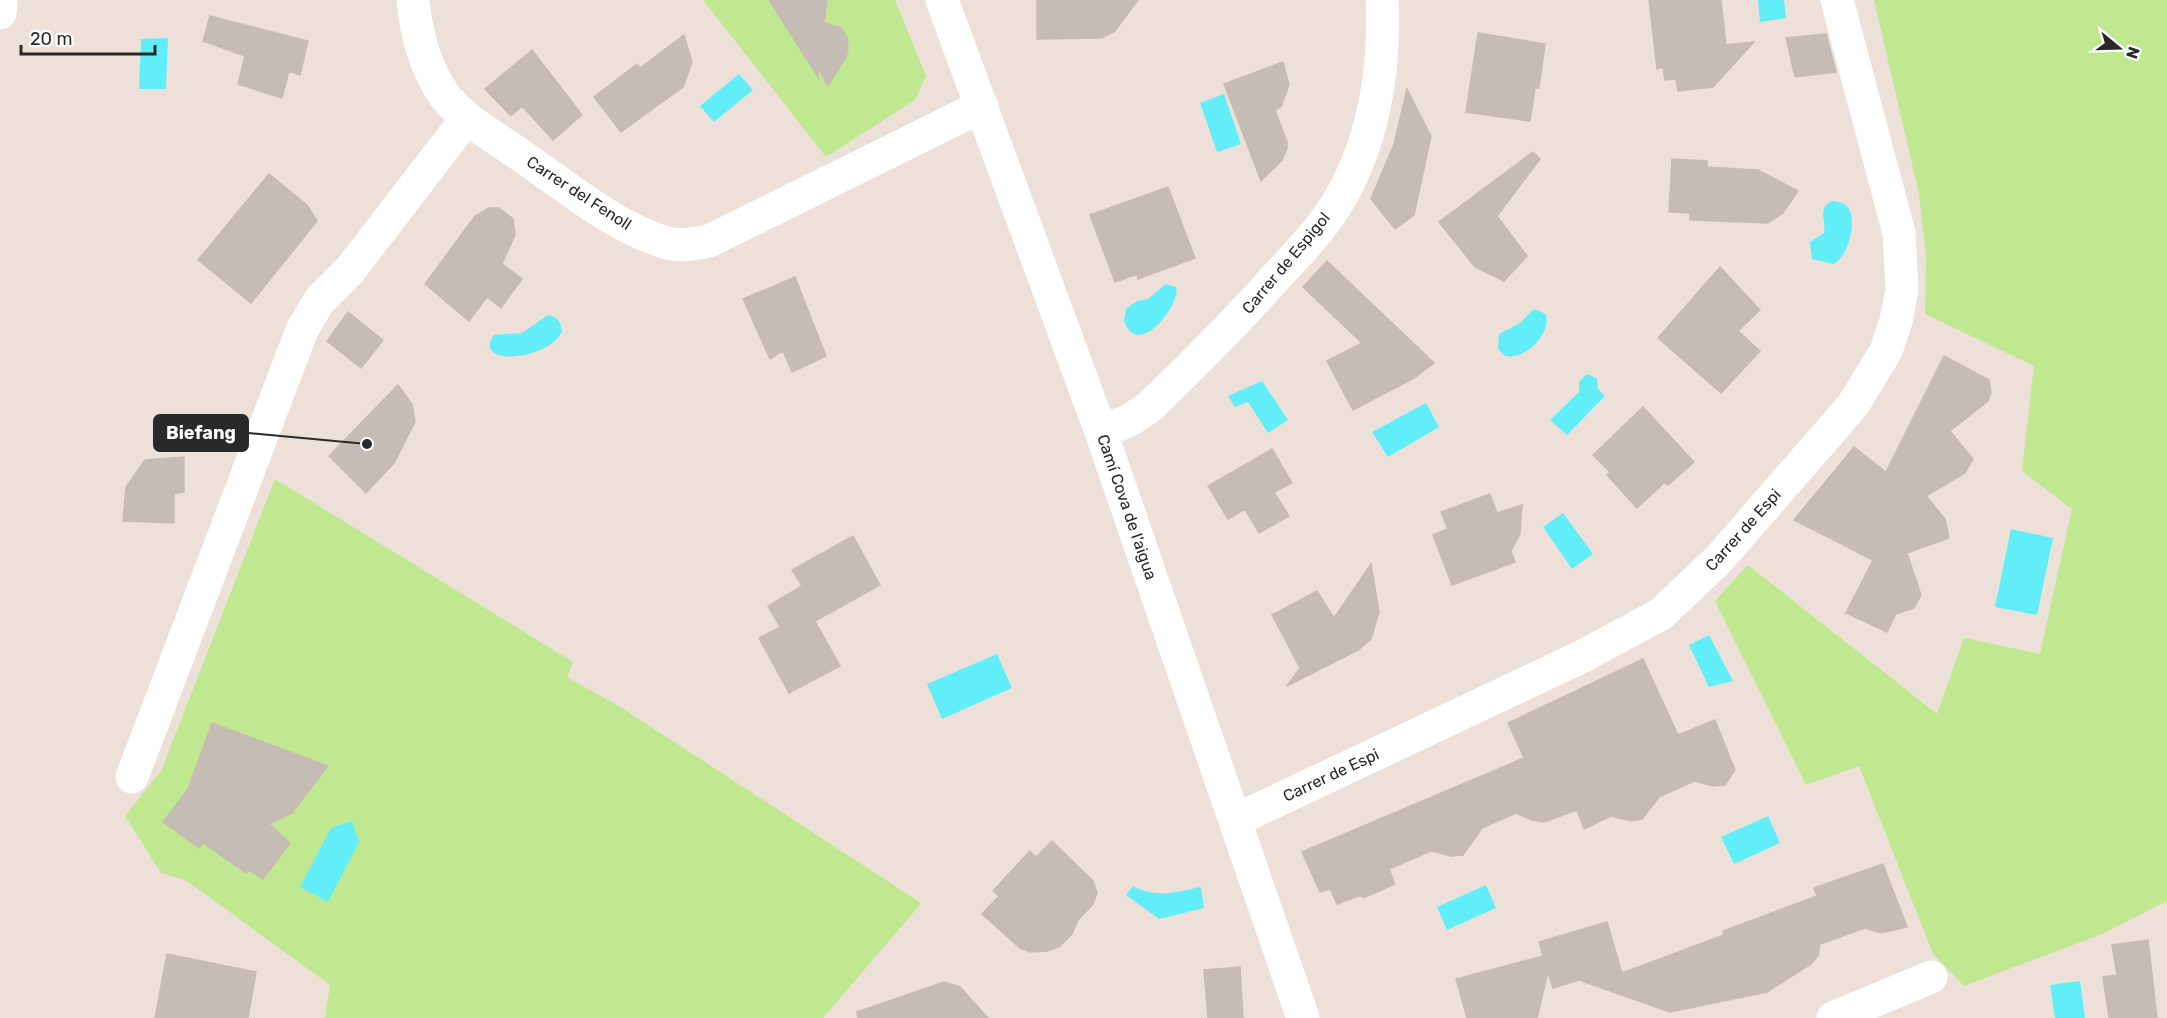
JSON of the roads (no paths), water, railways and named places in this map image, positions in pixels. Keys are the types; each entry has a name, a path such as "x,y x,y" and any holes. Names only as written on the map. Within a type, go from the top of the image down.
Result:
{"street":[{"path":"0,13 1,0"},
{"name":"Carrer del Fenoll","path":"413,0 417,30 431,74 446,96 467,118 602,211 649,237 667,243 687,246 709,241 982,106"},
{"name":"Camí Cova de l'aigua","path":"942,0 1101,432 1303,1018"},
{"name":"Carrer de Espigol","path":"1101,432 1130,420 1148,408 1237,320 1320,228 1347,182 1372,117 1380,74 1382,0"},
{"name":"Carrer de Espi","path":"1236,820 1583,656 1661,614 1719,559 1853,405 1886,351 1896,321 1902,290 1899,233 1890,192 1837,0"},
{"path":"132,777 303,330 319,301 350,270 467,118"},
{"path":"1833,1018 1931,977"}],"water":[{"path":"1758,0 1784,0 1786,18 1760,22"},
{"path":"168,38 166,89 139,89 141,39"},
{"path":"739,74 753,90 714,122 700,106"},
{"path":"1224,94 1241,144 1217,152 1200,103"},
{"path":"1832,201 1846,205 1852,223 1847,248 1833,264 1812,259 1810,242 1824,233 1824,207"},
{"path":"1166,284 1176,287 1176,295 1166,315 1148,332 1139,335 1130,332 1124,321 1126,309 1137,301 1148,299"},
{"path":"1534,309 1546,314 1547,322 1541,337 1529,350 1513,356 1505,356 1498,349 1499,334 1520,323"},
{"path":"548,315 556,318 562,331 555,341 530,354 503,356 494,353 490,346 494,335 522,333"},
{"path":"1587,374 1597,379 1598,389 1605,396 1567,435 1550,420 1579,392 1579,382"},
{"path":"1262,381 1288,420 1268,433 1248,402 1235,407 1228,396"},
{"path":"1426,403 1439,427 1388,457 1372,432"},
{"path":"1563,513 1593,554 1572,569 1543,527"},
{"path":"2011,529 2053,538 2037,615 1995,607"},
{"path":"1709,635 1733,681 1709,687 1689,645"},
{"path":"997,654 1012,688 942,719 927,684"},
{"path":"1768,816 1780,843 1734,864 1721,837"},
{"path":"352,821 359,842 328,902 300,887 331,828"},
{"path":"1486,885 1496,908 1447,930 1437,907"},
{"path":"1133,886 1158,893 1201,887 1204,908 1159,919 1126,895"},
{"path":"2080,981 2085,1018 2055,1018 2050,985"}],"place":[{"name":"Biefang","path":"367,444"}]}
